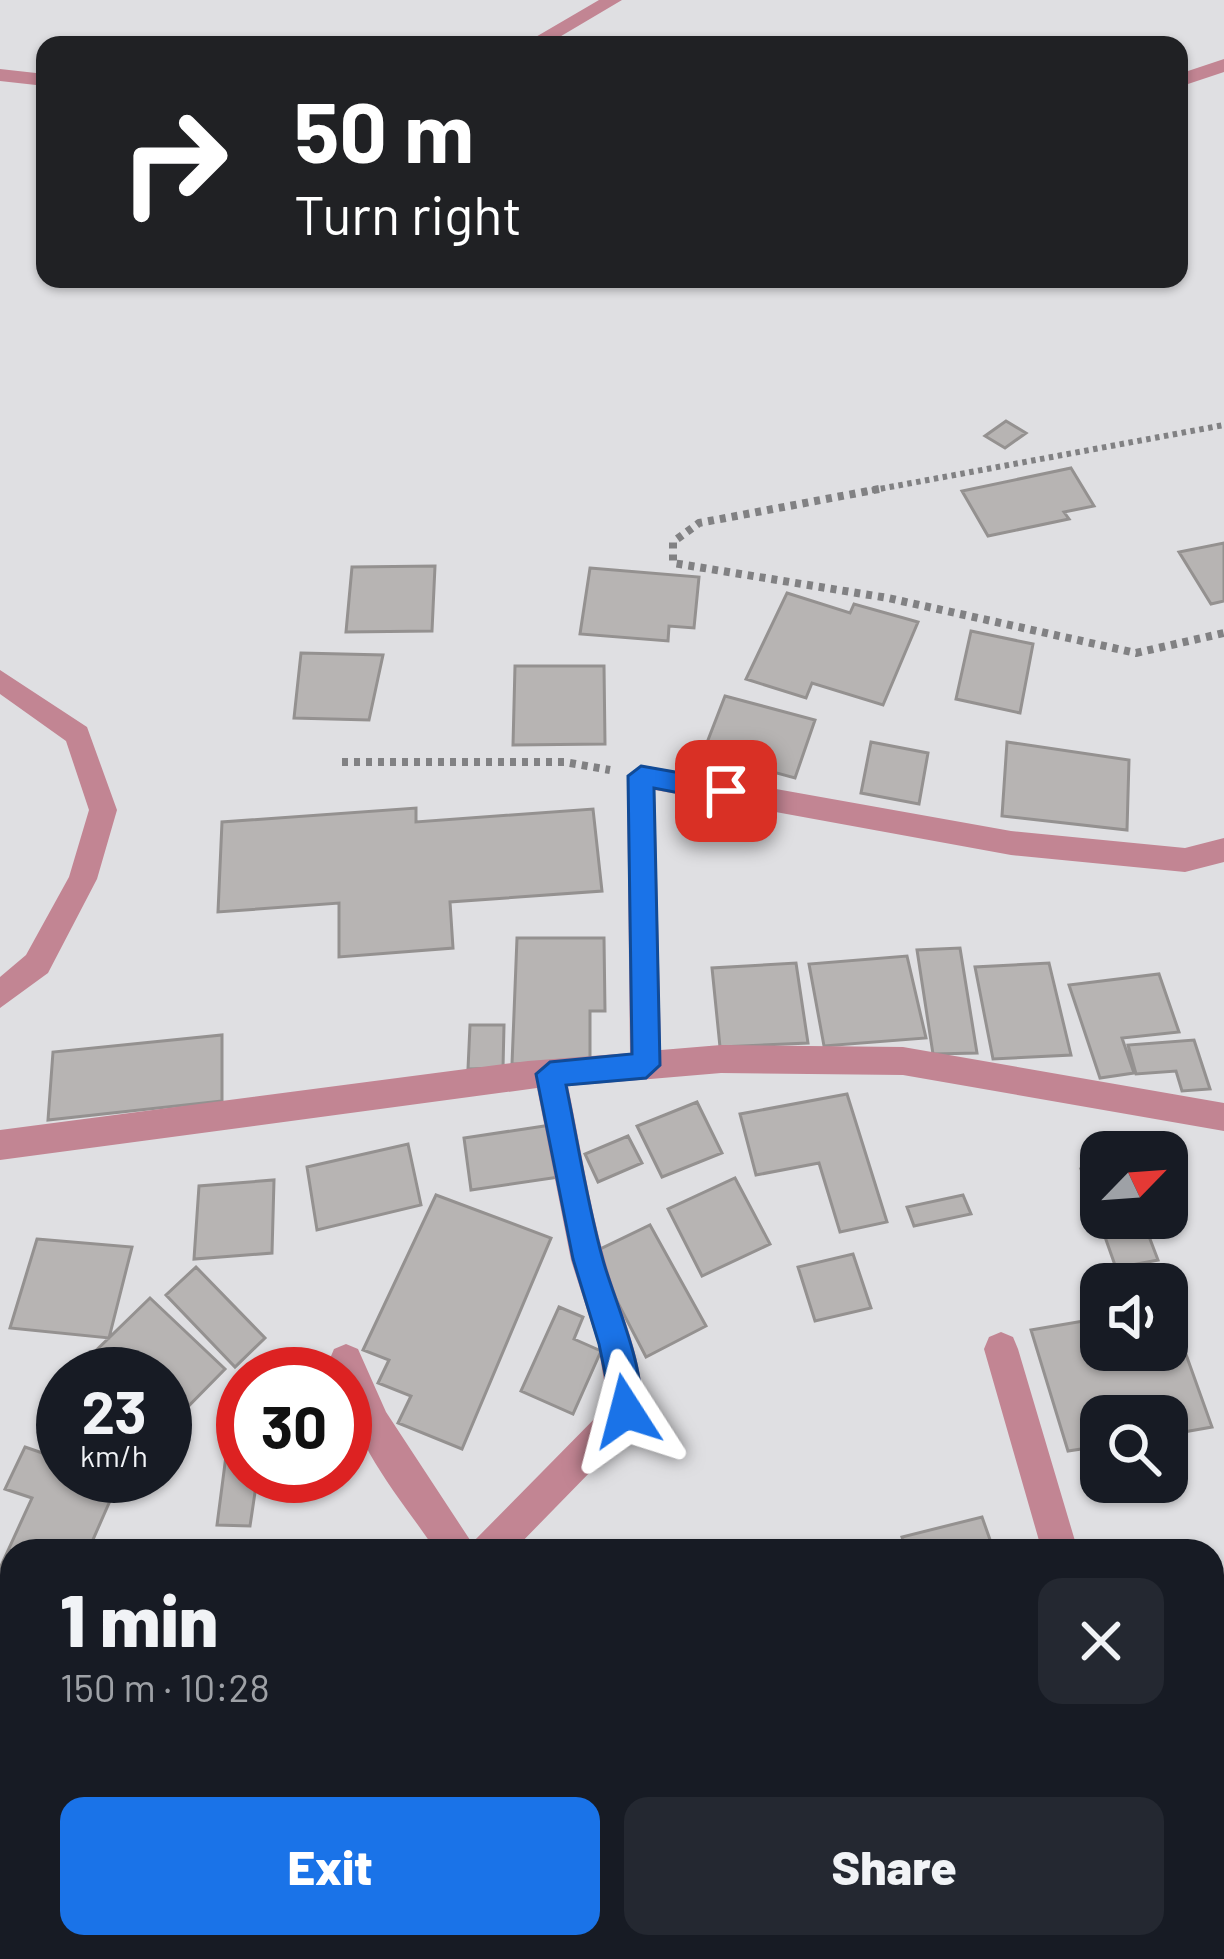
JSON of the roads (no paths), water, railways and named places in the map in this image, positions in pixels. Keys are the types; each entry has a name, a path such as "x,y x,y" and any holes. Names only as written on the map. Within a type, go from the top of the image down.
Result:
{"street":[{"path":"548,36 613,0"},
{"path":"1188,78 1224,65"},
{"path":"0,75 36,79"},
{"path":"0,680 77,735 103,810 82,879 37,964 0,995"},
{"path":"646,1065 641,776 1011,843 1185,860 1224,850"},
{"path":"0,1145 550,1074 829,1057 902,1061 1224,1117"},
{"path":"499,1539 626,1411 615,1344 588,1259 550,1074"},
{"path":"1000,1349 1056,1539"},
{"path":"372,1420 449,1539"}]}
